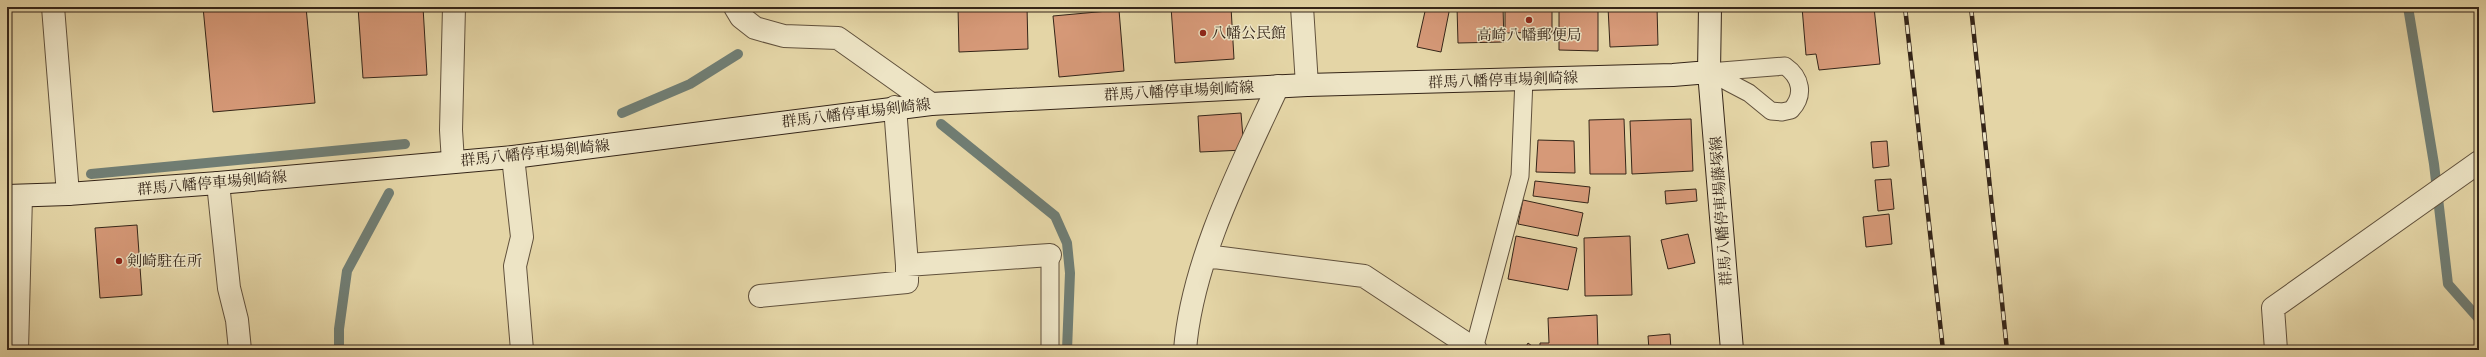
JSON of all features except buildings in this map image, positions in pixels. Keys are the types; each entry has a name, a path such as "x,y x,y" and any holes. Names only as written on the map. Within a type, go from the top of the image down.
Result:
{"street":[{"path":"53,7 68,194"},
{"path":"453,162 451,130 454,7"},
{"path":"735,7 741,17 755,28 784,36 838,38 931,104"},
{"path":"1302,7 1307,85"},
{"name":"群馬八幡停車場藤塚線","path":"1710,7 1709,72 1732,350"},
{"name":"群馬八幡停車場剣崎線","path":"14,196 68,194 218,183 513,157 895,107 931,104 1278,86 1674,75 1709,72"},
{"path":"1185,350 1188,314 1206,256 1238,172 1278,86"},
{"path":"760,296 907,282 895,107"},
{"path":"513,157 522,237 515,266 522,350"},
{"path":"2276,350 2273,308 2479,162"},
{"path":"218,183 229,288 237,320 240,350"},
{"path":"14,196 17,350"},
{"path":"907,265 1050,255"},
{"path":"1206,256 1364,276 1475,349"}],"lane":[{"path":"1785,66 1794,72 1799,84 1800,96 1791,110 1782,112 1771,111 1749,92 1709,72 1785,66"},
{"path":"1475,349 1520,176 1524,79"},
{"path":"1050,255 1050,350"}],"waterway":[{"path":"2408,7 2434,164 2448,284 2479,319"},
{"path":"622,113 690,84 738,54"},
{"path":"941,124 1055,216 1067,243 1070,273 1067,350"},
{"path":"91,174 405,144"},
{"path":"339,350 339,329 347,271 389,193"}],"railway":[{"path":"1905,7 1943,350"},
{"path":"1971,7 2007,350"}],"place":[{"name":"高崎八幡郵便局","path":"1529,20"},
{"name":"八幡公民館","path":"1203,33"},
{"name":"剣崎駐在所","path":"119,261"}]}
